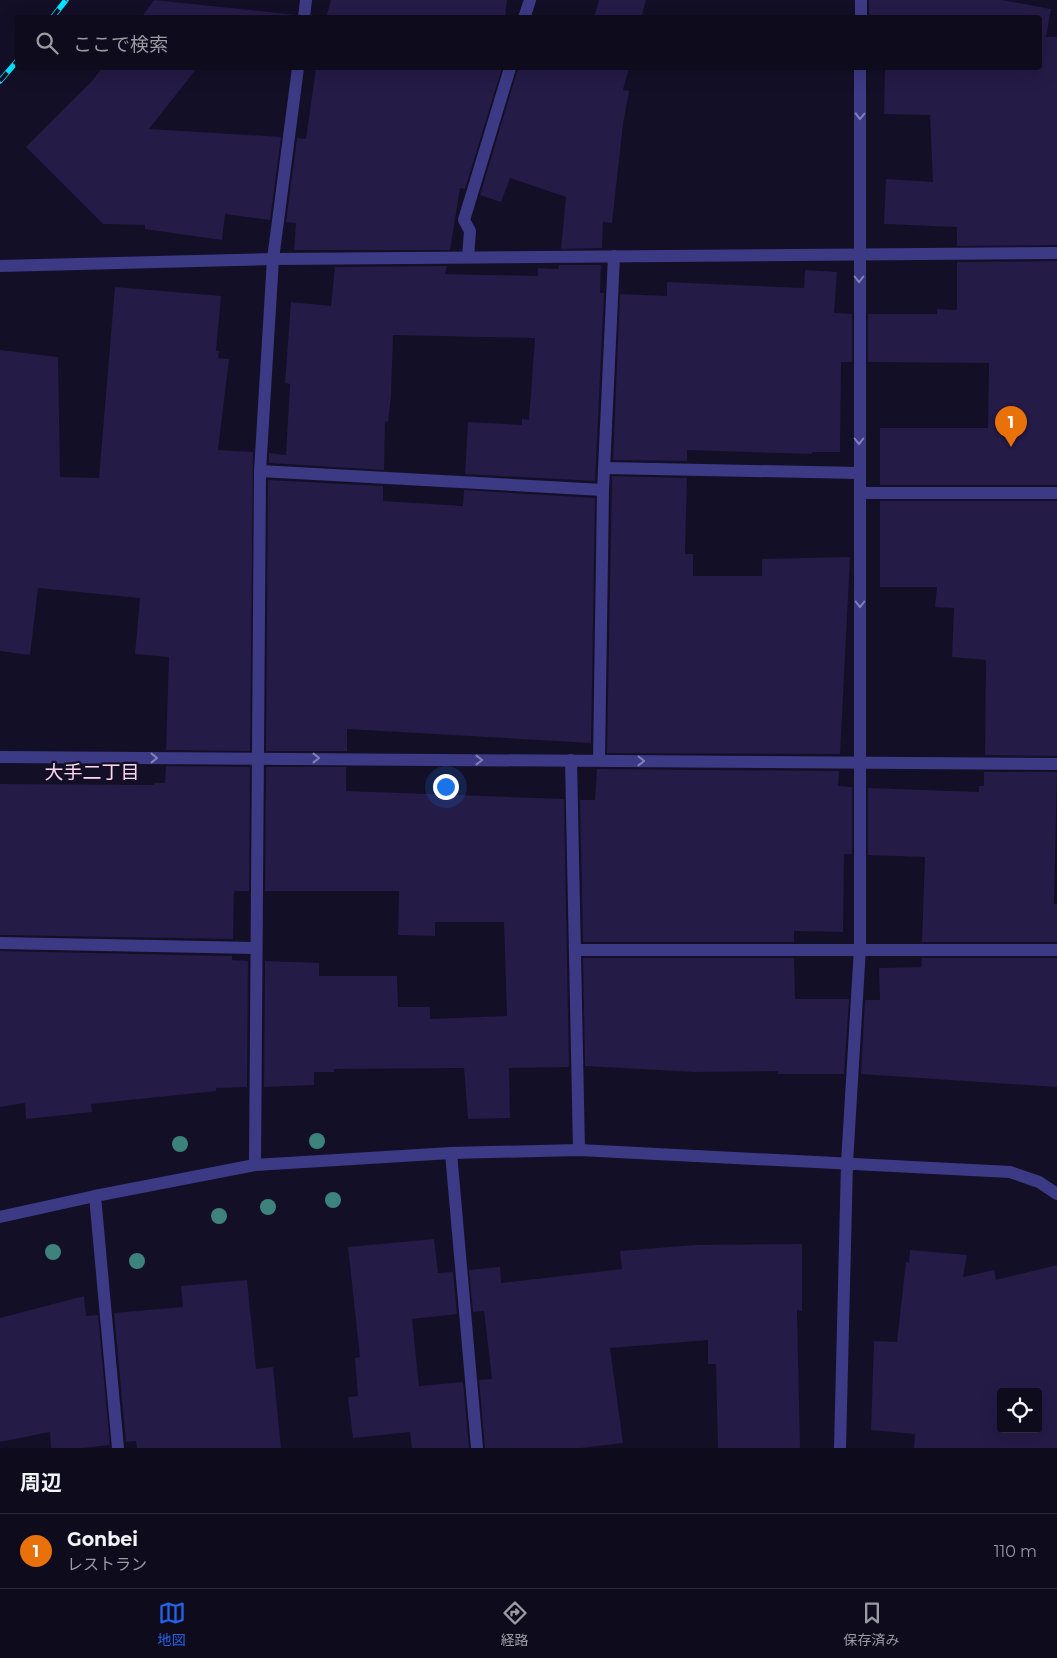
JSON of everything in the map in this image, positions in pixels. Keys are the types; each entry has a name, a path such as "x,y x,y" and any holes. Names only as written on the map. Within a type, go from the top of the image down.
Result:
{"street":[{"path":"304,15 306,0"},
{"path":"525,15 530,0"},
{"path":"861,0 861,15"},
{"path":"255,1165 256,758 260,471 273,259 298,70"},
{"path":"468,257 470,231 464,220 509,70"},
{"path":"840,1448 847,1163 860,948 860,70"},
{"path":"0,266 273,259 859,253 1057,254"},
{"path":"599,760 603,490 614,256"},
{"path":"605,468 859,473"},
{"path":"260,471 603,490"},
{"path":"860,492 1057,492"},
{"path":"0,757 1057,764"},
{"path":"571,760 579,1150"},
{"path":"0,943 256,948"},
{"path":"576,950 860,948 1057,950"},
{"path":"0,1217 94,1196 255,1165 451,1153 579,1150 1010,1172 1039,1182 1057,1194"},
{"path":"451,1153 477,1448"},
{"path":"94,1196 104,1278 118,1448"}],"building":[{"path":"154,0 296,15 143,15"},
{"path":"331,0 507,0 505,15 327,15"},
{"path":"599,0 646,0 642,15 595,15"},
{"path":"869,0 1002,0 1051,9 1046,37 1057,37 1057,245 957,246 957,227 884,224 886,179 933,182 930,115 884,114 885,70 1042,70 1042,15 869,15"},
{"path":"100,70 195,70 149,129 281,137 270,220 225,214 222,240 145,229 145,225 103,224 26,147 92,81"},
{"path":"316,70 501,70 465,189 460,188 450,250 294,250 296,223 286,222 297,138 306,139"},
{"path":"517,70 628,70 623,90 629,91 623,124 612,223 603,222 602,248 561,249 566,197 510,178 501,202 480,195"},
{"path":"1057,261 1057,485 880,485 880,428 988,428 989,363 868,362 868,314 937,314 937,309 957,310 957,262"},
{"path":"559,265 601,265 600,293 604,293 595,481 465,474 468,422 522,425 522,419 529,420 535,338 393,335 391,396 388,422 385,421 384,470 269,463 269,453 286,455 290,384 285,383 291,302 331,306 335,267 447,266 445,274 538,276 538,268 558,269"},
{"path":"805,270 837,272 834,313 852,314 852,362 841,362 840,452 812,452 812,454 687,450 687,461 613,460 620,294 667,296 667,282 804,288"},
{"path":"115,287 221,296 216,351 219,351 218,358 229,359 218,450 253,452 250,751 166,750 169,657 135,654 140,598 38,588 30,655 0,651 0,350 58,357 60,477 99,478"},
{"path":"612,476 687,478 685,554 693,554 693,576 762,576 762,559 850,557 840,754 607,753"},
{"path":"268,480 383,486 383,501 463,506 464,490 595,498 591,743 347,729 347,751 266,751"},
{"path":"880,501 1057,501 1057,756 985,755 986,660 952,657 954,608 935,607 937,587 880,587"},
{"path":"166,766 250,767 249,891 234,891 233,939 0,935 0,784 154,785 154,783 165,783"},
{"path":"266,767 346,767 346,791 564,799 569,1067 509,1068 510,1118 468,1119 464,1068 334,1069 334,1072 314,1072 314,1085 264,1087 265,961 319,963 319,976 397,976 398,1007 430,1007 430,1019 507,1016 504,922 435,922 435,936 398,935 399,891 265,891"},
{"path":"597,769 839,771 838,786 852,787 852,854 844,854 843,932 794,931 794,942 583,942 580,800 595,800"},
{"path":"984,772 1057,772 1054,904 1057,904 1057,942 922,942 925,857 868,855 868,788 979,792 979,786 984,786"},
{"path":"0,951 232,956 232,960 248,961 247,1087 216,1088 216,1091 91,1104 92,1112 26,1119 25,1103 0,1107"},
{"path":"583,958 794,958 795,999 849,999 844,1074 778,1074 778,1071 695,1072 585,1066"},
{"path":"922,958 1057,958 1057,1087 861,1074 865,1000 880,1000 879,968 921,967"},
{"path":"434,1239 438,1273 453,1272 457,1314 412,1319 419,1386 463,1382 469,1448 412,1448 410,1432 353,1438 348,1397 358,1396 355,1358 360,1357 348,1247"},
{"path":"802,1244 802,1311 797,1310 800,1448 718,1448 716,1364 708,1364 708,1340 610,1348 623,1443 581,1448 485,1448 479,1380 492,1379 484,1311 473,1312 469,1270 500,1267 501,1283 622,1269 620,1251 695,1245"},
{"path":"910,1250 967,1255 963,1277 994,1270 996,1280 1057,1265 1057,1448 914,1448 915,1434 871,1430 874,1341 897,1342 906,1262 909,1263"},
{"path":"247,1280 256,1369 273,1367 281,1448 137,1448 136,1441 126,1442 114,1313 183,1307 181,1286"},
{"path":"84,1296 86,1316 98,1315 110,1445 83,1448 51,1448 50,1432 0,1442 0,1318"}],"railway":[{"path":"54,15 66,0"},
{"path":"0,81 15,64"}],"place":[{"name":"Gonbei","path":"1011,447"}],"district":[{"name":"大手二丁目","path":"92,772"}]}
